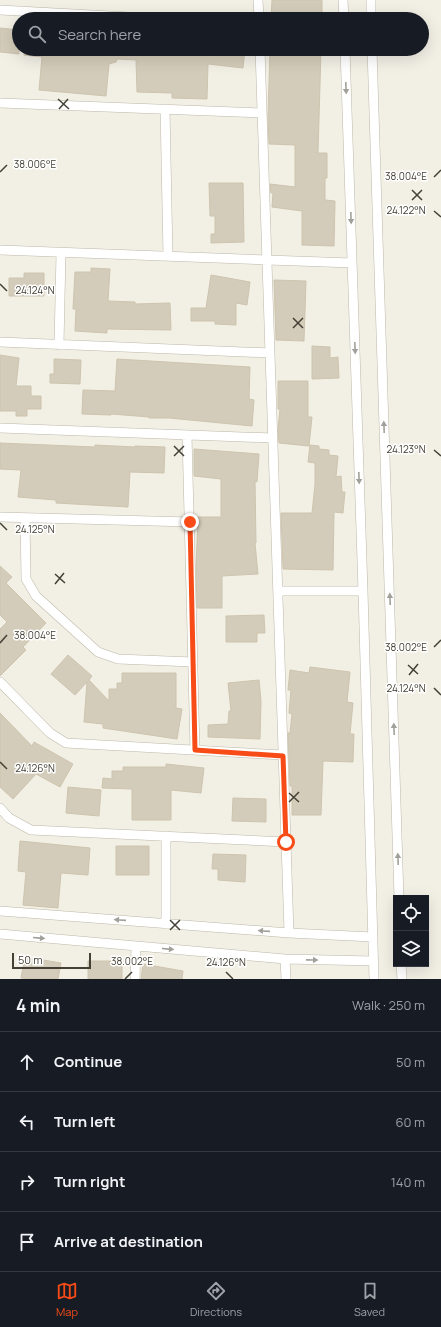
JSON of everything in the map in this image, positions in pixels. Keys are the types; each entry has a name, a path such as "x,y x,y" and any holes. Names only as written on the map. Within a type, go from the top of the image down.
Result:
{"street":[{"path":"258,0 259,12"},
{"path":"343,0 344,12"},
{"path":"370,0 371,12"},
{"path":"0,10 37,12"},
{"path":"260,56 289,933"},
{"path":"345,56 374,979"},
{"path":"372,56 399,895"},
{"path":"0,103 262,113"},
{"path":"165,110 168,256"},
{"path":"0,250 352,263"},
{"path":"59,345 61,252"},
{"path":"0,342 270,353"},
{"path":"0,428 272,438"},
{"path":"187,435 195,750"},
{"path":"0,517 190,522"},
{"path":"25,518 26,579 36,596 98,652 118,659 193,662"},
{"path":"278,591 363,591"},
{"path":"0,682 50,733 66,743 283,756"},
{"path":"0,808 9,818 31,830 286,842"},
{"path":"166,836 166,924"},
{"path":"0,911 289,933 373,937"},
{"path":"0,934 285,959 374,961"},
{"path":"135,979 136,946"},
{"path":"285,959 286,979"},
{"path":"401,967 402,979"}],"building":[{"path":"272,0 322,0 322,12 271,12"},
{"path":"0,28 12,29 12,53 0,52"},
{"path":"33,56 244,56 243,68 208,64 207,99 172,98 172,93 137,92 136,60 117,59 116,62 109,64 106,96 39,90 42,57"},
{"path":"270,56 321,56 318,153 327,153 325,200 335,201 334,246 302,245 302,211 272,207 273,193 271,193 270,184 295,187 295,145 269,144 268,117"},
{"path":"209,183 243,183 244,242 211,243 211,234 215,234 215,216 210,216"},
{"path":"91,268 110,269 108,301 135,302 135,304 170,303 171,330 107,329 107,333 75,331 76,309 73,309 75,272 91,272"},
{"path":"24,273 44,273 44,296 9,296 9,278 24,278"},
{"path":"211,275 250,282 247,305 236,303 236,325 215,324 215,321 191,321 191,308 206,308"},
{"path":"274,280 306,281 304,341 276,340"},
{"path":"312,346 330,347 330,358 338,357 339,378 312,379"},
{"path":"0,355 19,358 16,386 31,386 31,396 41,396 41,409 27,409 27,416 16,416 16,411 0,411"},
{"path":"54,359 81,360 80,384 50,383 50,374 54,374"},
{"path":"117,359 250,367 249,399 254,400 252,426 169,418 149,418 111,414 82,414 83,390 115,391"},
{"path":"278,381 308,381 308,417 312,417 309,446 279,443 278,430 280,409 278,409"},
{"path":"0,443 95,447 95,445 165,447 164,473 130,472 128,507 56,503 56,500 18,497 21,470 0,469"},
{"path":"310,445 319,446 319,449 329,450 329,455 338,456 336,477 341,476 342,492 345,492 343,513 334,512 333,570 283,569 281,513 312,513 315,484 315,463 308,462"},
{"path":"194,449 259,454 257,482 255,481 255,543 258,574 222,576 222,608 197,608 196,567 198,517 221,517 221,479 194,476"},
{"path":"0,566 12,577 6,583 46,623 23,647 26,650 0,676 0,629 7,622 0,615"},
{"path":"264,615 265,633 257,633 257,642 226,642 226,616"},
{"path":"68,655 92,676 89,680 109,701 109,689 117,689 117,683 122,683 122,673 176,673 176,708 182,709 177,739 103,728 103,724 84,722 87,682 75,695 51,674"},
{"path":"310,667 350,672 347,702 353,703 350,734 354,734 353,762 323,761 321,815 292,815 292,786 290,786 288,733 290,733 292,714 289,713 291,690 288,690 290,670 309,673"},
{"path":"259,680 261,701 260,739 208,737 208,725 228,724 229,711 231,711 228,683"},
{"path":"0,713 32,746 34,742 73,764 60,787 36,774 13,799 0,787"},
{"path":"166,764 204,768 201,793 171,790 171,820 132,820 132,789 102,788 103,778 112,779 112,771 123,771 123,767 166,767"},
{"path":"68,787 101,790 99,816 66,813"},
{"path":"233,798 266,799 266,822 232,821"},
{"path":"20,841 90,848 88,875 61,873 58,908 23,905 26,872 18,871"},
{"path":"116,846 149,846 149,875 116,875"},
{"path":"213,854 246,855 245,882 218,880 218,869 212,869"},
{"path":"25,957 61,963 58,979 21,978"},
{"path":"88,961 122,961 122,979 88,979"},
{"path":"143,964 183,971 182,979 141,979"}],"route":[{"path":"190,522 195,750 283,756 286,842"}]}
